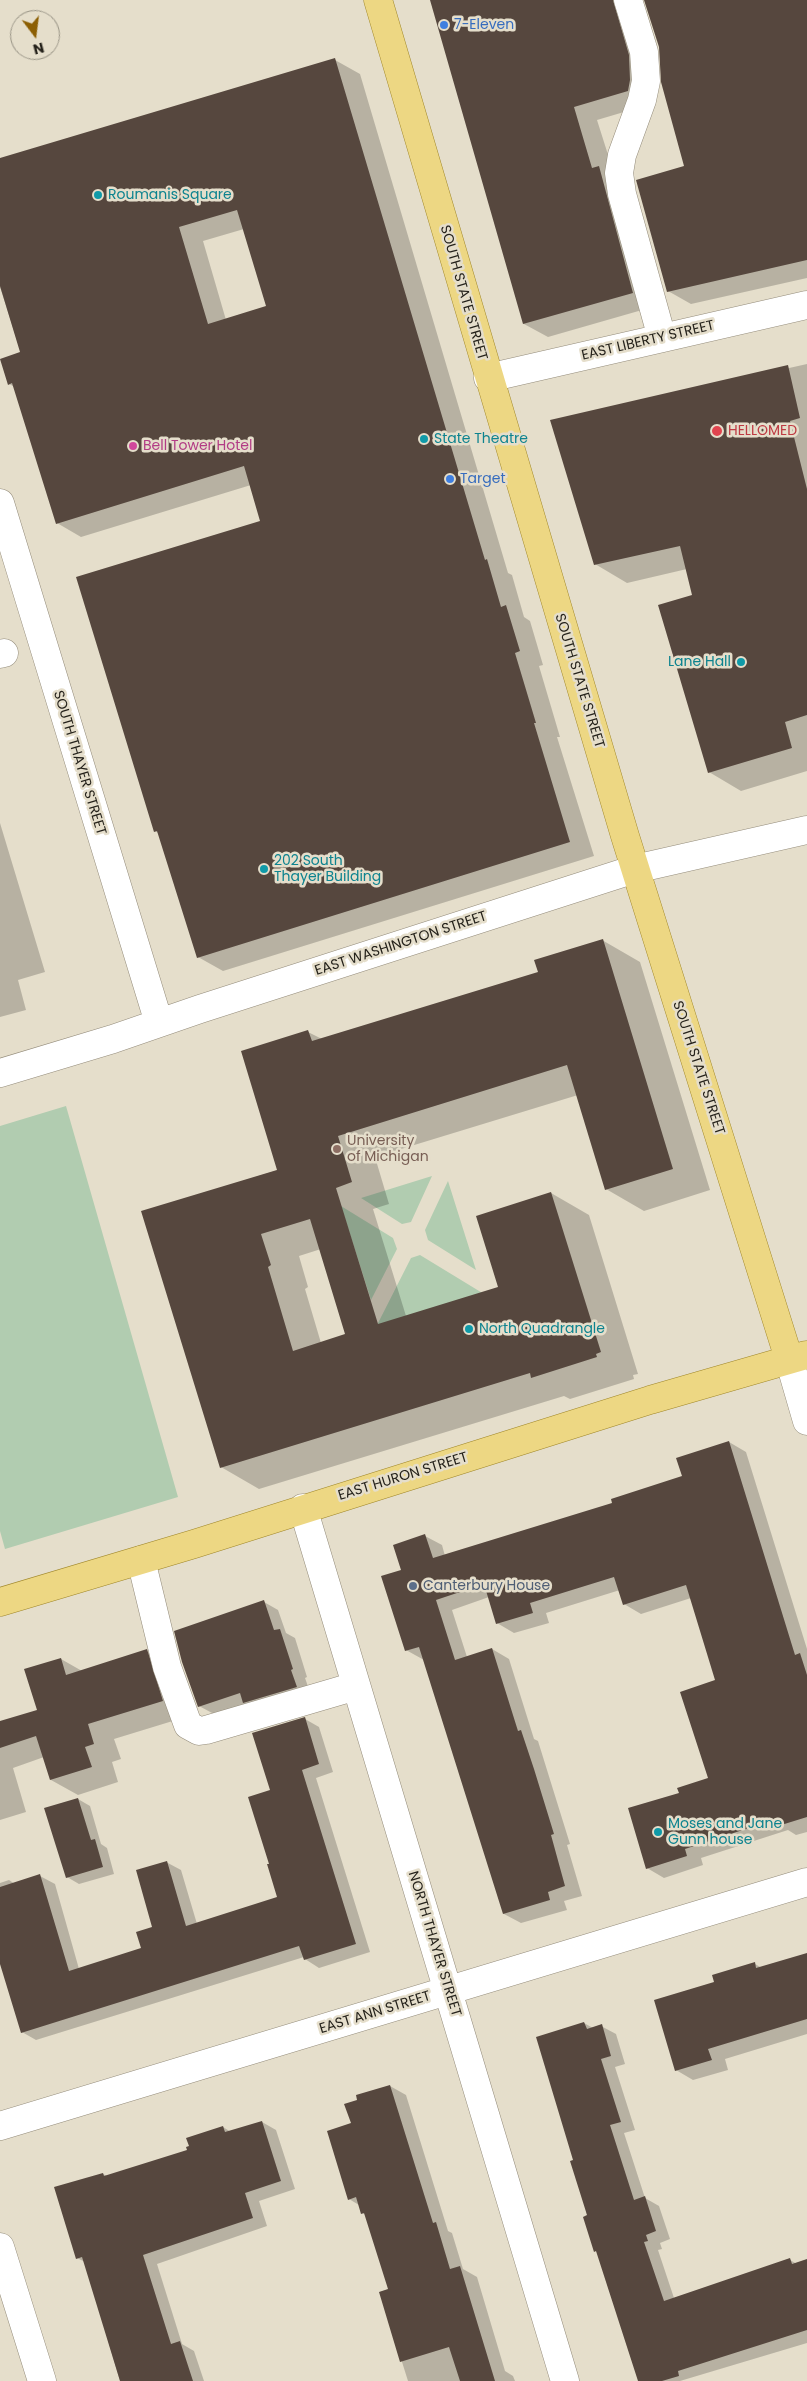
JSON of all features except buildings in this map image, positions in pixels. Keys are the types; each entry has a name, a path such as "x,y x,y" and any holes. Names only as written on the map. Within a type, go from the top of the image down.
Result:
{"main road":[{"name":"SOUTH STATE STREET","path":"378,0 488,378 635,869 798,1357"},
{"name":"EAST HURON STREET","path":"0,1602 798,1357"}],"street":[{"path":"628,0 644,52 646,81 642,100 622,155 619,173 622,194 662,338"},
{"name":"EAST LIBERTY STREET","path":"488,378 807,305"},
{"name":"SOUTH THAYER STREET","path":"0,503 159,1023"},
{"name":"EAST WASHINGTON STREET","path":"0,1073 635,869 807,830"},
{"path":"798,1357 807,1421"},
{"name":"NORTH THAYER STREET","path":"303,1508 565,2381"},
{"path":"141,1560 167,1667 188,1725 198,1731 356,1686"},
{"name":"EAST ANN STREET","path":"0,2126 807,1882"},
{"path":"0,2247 42,2381"}],"green space":[{"path":"66,1106 178,1497 5,1549 0,1531 0,1126"},
{"path":"432,1176 411,1222 402,1224 361,1198"},
{"path":"448,1181 476,1270 428,1240 425,1230"},
{"path":"341,1206 393,1238 397,1249 371,1300"},
{"path":"420,1255 484,1294 376,1327 411,1258"}],"place":[{"name":"7-Eleven","path":"444,25"},
{"name":"Roumanis Square","path":"98,195"},
{"name":"HELLOMED","path":"717,431"},
{"name":"State Theatre","path":"424,439"},
{"name":"Bell Tower Hotel","path":"133,446"},
{"name":"Target","path":"450,479"},
{"name":"Lane Hall","path":"741,662"},
{"name":"202 South Thayer Building","path":"264,869"},
{"name":"University of Michigan","path":"337,1149"},
{"name":"North Quadrangle","path":"469,1329"},
{"name":"Canterbury House","path":"413,1586"},
{"name":"Moses and Jane Gunn house","path":"658,1832"}]}
